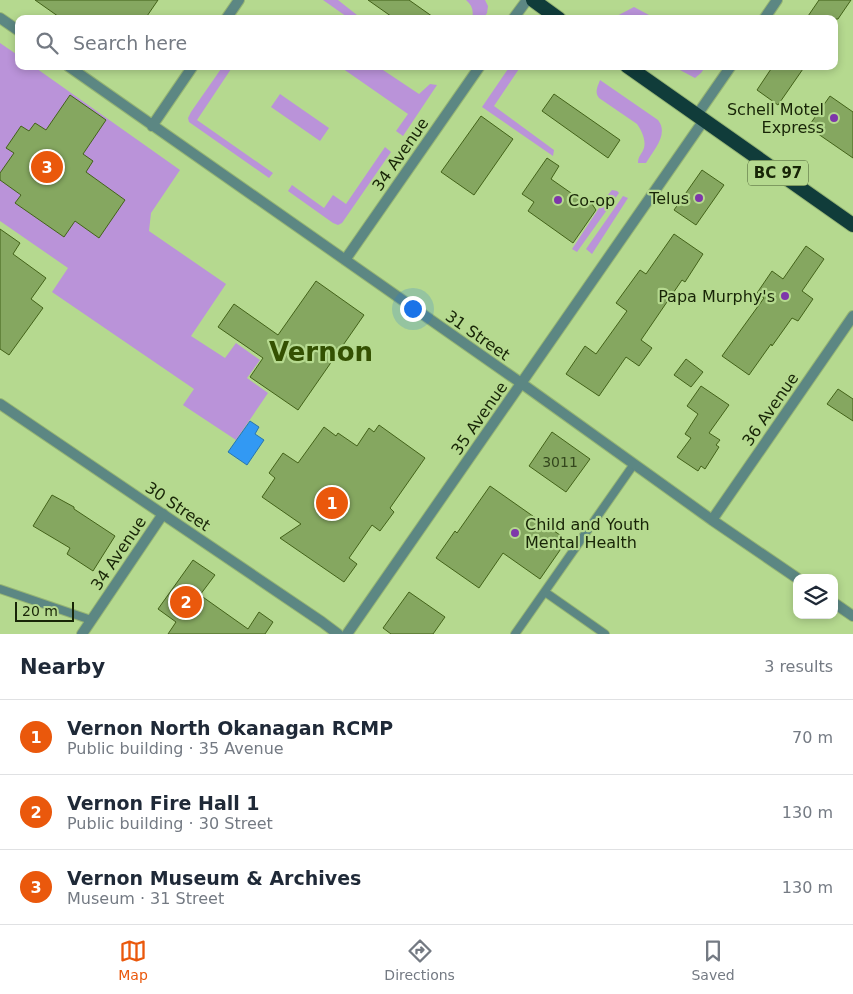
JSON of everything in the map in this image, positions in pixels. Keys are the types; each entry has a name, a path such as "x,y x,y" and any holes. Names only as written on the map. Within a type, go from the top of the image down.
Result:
{"highway":[{"path":"533,0 554,15"},
{"name":"BC 97","path":"633,70 853,225"}],"street":[{"path":"229,15 239,0"},
{"path":"517,15 527,0"},
{"path":"767,15 777,0"},
{"path":"0,18 15,28"},
{"name":"31 Street","path":"74,70 793,575"},
{"path":"152,126 190,70"},
{"name":"34 Avenue","path":"345,260 477,70"},
{"name":"35 Avenue","path":"347,634 521,383 700,118 729,70"},
{"name":"36 Avenue","path":"712,520 853,316"},
{"name":"30 Street","path":"0,404 338,634"},
{"name":"34 Avenue","path":"82,634 163,514"},
{"path":"838,607 853,616"}],"lane":[{"path":"516,634 634,464"},
{"path":"0,589 91,620"},
{"path":"545,592 605,634"}],"shaded area":[{"path":"323,0 338,0 357,15 344,15"},
{"path":"466,0 485,0 488,6 487,13 486,15 473,15 470,4"},
{"path":"634,7 649,15 619,15"},
{"path":"0,43 15,53 15,70 39,70 180,170 151,213 149,231 226,284 191,336 225,358 236,343 260,360 247,378 268,393 236,440 183,405 194,389 52,292 68,268 0,221"},
{"path":"220,70 230,70 197,120 273,173 269,178 189,122 188,118"},
{"path":"345,70 383,70 419,94 430,84 437,85 403,136 396,131 408,114"},
{"path":"507,70 518,70 494,106 554,150 553,156 482,107"},
{"path":"680,70 703,70 695,78"},
{"path":"600,80 658,120 661,125 662,131 659,142 646,163 638,163 643,150 644,139 637,124 599,98 597,87"},
{"path":"280,94 329,128 320,141 271,107"},
{"path":"385,147 391,152 342,223 338,225 288,191 292,185 324,208 333,195 346,204"},
{"path":"612,190 619,193 577,252 572,249 601,205 604,207 609,200 606,197"},
{"path":"623,196 628,198 592,254 586,249"}],"water":[{"path":"250,421 259,427 255,434 264,440 247,465 228,452"}],"building":[{"path":"35,0 158,0 148,15 56,15"},
{"path":"368,0 409,0 430,15 389,15"},
{"path":"819,0 851,0 838,19 838,15 809,15"},
{"name":"Schell Motel Express","path":"770,70 802,70 778,105 757,90"},
{"path":"554,94 620,140 608,158 542,111"},
{"path":"70,95 106,120 83,154 93,161 86,172 125,200 99,238 75,221 64,237 15,203 21,195 0,180 0,173 14,153 6,148 21,126 29,131 35,123 46,130"},
{"name":"Schell Motel Express","path":"830,96 853,112 853,158 808,127"},
{"path":"481,116 513,139 474,195 441,172"},
{"name":"Co-op","path":"547,158 559,166 551,179 581,200 588,201 596,210 573,243 528,211 534,202 522,194"},
{"name":"Telus","path":"702,170 724,185 696,225 674,210"},
{"path":"0,229 20,243 13,254 46,278 31,299 43,308 9,355 0,349"},
{"path":"674,234 703,254 685,282 682,280 641,340 652,348 639,366 626,357 599,396 566,374 585,346 596,354 627,311 616,303 640,270 646,274"},
{"path":"806,246 824,259 802,291 813,299 798,321 792,318 749,375 722,356 764,298 757,293 772,271 783,279"},
{"path":"316,281 364,315 298,410 250,377 263,358 218,327 234,304 278,335"},
{"path":"686,359 703,372 691,387 674,375"},
{"path":"701,386 729,405 709,433 720,440 716,445 719,447 705,469 701,466 698,471 677,457 691,438 685,434 698,414 687,406"},
{"path":"838,389 853,399 853,421 827,404"},
{"path":"379,425 425,458 390,508 394,512 380,531 372,525 349,558 357,564 344,582 280,538 301,524 262,497 275,478 269,473 283,453 298,463 324,427 336,436 338,433 357,446 369,428 374,432"},
{"path":"552,432 590,459 566,492 529,466"},
{"name":"Child and Youth Mental Health","path":"490,486 567,540 540,579 503,553 479,588 436,558 455,531 457,533"},
{"path":"52,495 74,507 74,509 115,536 93,571 67,554 70,548 33,526"},
{"path":"193,560 215,575 200,595 248,629 259,612 273,622 265,634 168,634 176,622 158,609"},
{"path":"409,592 445,617 433,634 391,634 383,628"}],"place":[{"name":"Schell Motel Express","path":"834,118"},
{"name":"Vernon Museum & Archives","path":"47,167"},
{"name":"Telus","path":"699,198"},
{"name":"Co-op","path":"558,200"},
{"name":"Papa Murphy's","path":"785,296"},
{"name":"Vernon North Okanagan RCMP","path":"332,503"},
{"name":"Child and Youth Mental Health","path":"515,533"},
{"name":"Vernon Fire Hall 1","path":"186,602"}],"district":[{"name":"Vernon","path":"321,352"}]}
